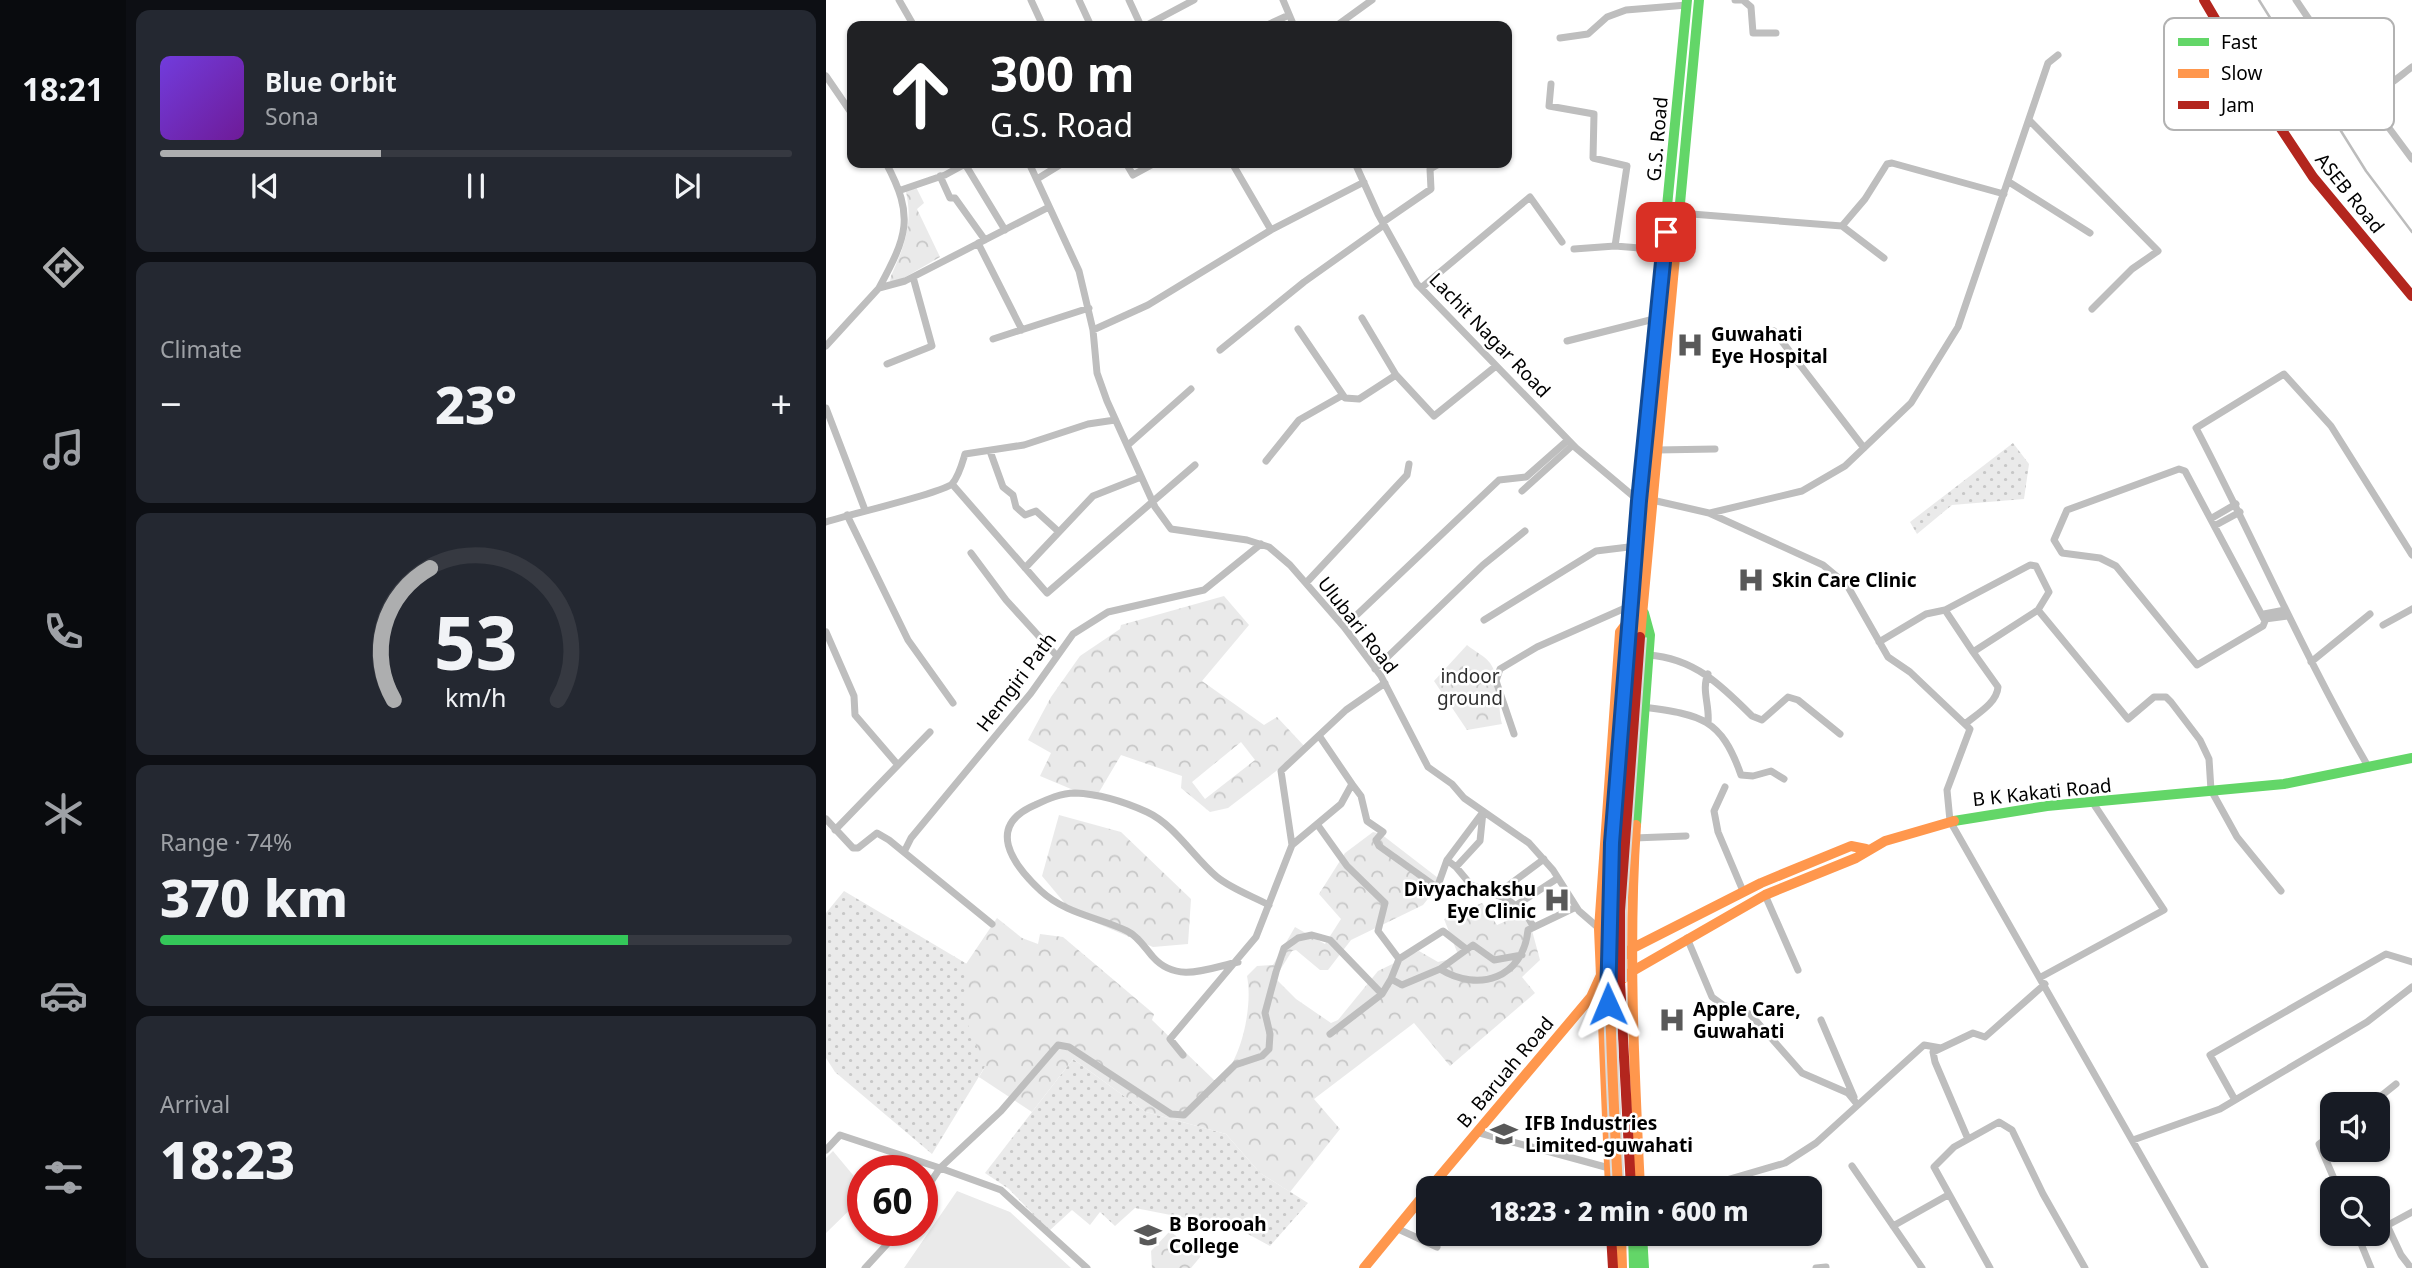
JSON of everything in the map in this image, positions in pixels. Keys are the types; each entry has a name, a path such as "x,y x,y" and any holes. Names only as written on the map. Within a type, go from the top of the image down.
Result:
{"main road":[{"name":"G.S. Road","path":"1636,610 1652,500 1699,0"},
{"name":"ASEB Road","path":"2204,0 2215,18"},
{"name":"G.S. Road","path":"1636,610 1639,501 1687,2"},
{"name":"ASEB Road","path":"2283,130 2306,168 2412,296"},
{"path":"1617,1176 1608,1004 1608,919 1636,610"},
{"path":"1636,610 1650,635 1634,837 1631,949 1640,1176"},
{"path":"1601,975 1599,929 1604,826 1620,632 1636,610"},
{"path":"1630,1176 1619,943 1634,636"},
{"name":"B K Kakati Road","path":"1596,997 1687,938 1765,895 1856,858 1866,849 1950,821 1994,811 2265,786 2412,758"},
{"path":"1604,826 1634,837"},
{"path":"1603,847 1634,837"},
{"path":"1601,975 1631,949 1743,891 1851,846 1866,849"},
{"name":"B. Baruah Road","path":"1440,1176 1596,997 1601,975"},
{"path":"1596,997 1609,1176"},
{"name":"B. Baruah Road","path":"1364,1268 1416,1204"},
{"path":"1612,1246 1613,1268"},
{"path":"1621,1246 1622,1268"},
{"path":"1633,1246 1634,1268"},
{"path":"1643,1246 1644,1268"}],"street":[{"path":"899,0 911,21"},
{"path":"1031,0 1041,21"},
{"path":"1079,0 1089,21"},
{"path":"1129,0 1140,21"},
{"path":"1151,21 1182,3 1194,0"},
{"path":"1283,0 1292,21"},
{"path":"1343,21 1372,0"},
{"path":"1735,0 1743,0 1751,7 1753,33 1776,33"},
{"path":"2296,0 2308,18"},
{"path":"1560,38 1588,34 1608,17 1626,10 1687,2"},
{"path":"1276,21 1289,15"},
{"path":"1709,513 1802,491 1845,466 1911,403 1958,327 2048,63 2058,55"},
{"path":"2394,80 2412,67"},
{"path":"826,76 847,107"},
{"path":"1551,84 1549,106 1594,114 1592,158 1627,166 1615,246"},
{"path":"2030,121 2158,251 2132,269 2092,309"},
{"path":"2390,130 2412,159"},
{"path":"1842,226 1889,163 2004,194"},
{"path":"826,346 879,288 900,248 906,225 901,190 889,168"},
{"path":"901,190 957,168"},
{"path":"967,168 1005,230"},
{"name":"Ulubari Road","path":"1032,168 1075,259 1089,308 1097,373 1115,420 1152,501 1171,529 1261,544 1290,565 1344,627 1385,683 1428,766 1483,812 1529,842 1558,878 1576,907 1599,929 1631,949"},
{"path":"1037,178 1054,168"},
{"path":"1129,168 1133,174 1145,168"},
{"path":"1235,168 1272,230"},
{"name":"Lachit Nagar Road","path":"1357,168 1383,224 1422,288 1570,443 1639,501"},
{"path":"1220,350 1304,282 1431,189 1426,168"},
{"path":"1429,173 1435,168"},
{"path":"940,176 950,198 955,198 982,241 1022,330"},
{"path":"1093,330 1148,305 1272,230 1364,182"},
{"path":"2009,182 2090,233"},
{"path":"1422,288 1467,247 1530,197 1562,242"},
{"path":"879,288 913,276 1049,207"},
{"path":"1679,213 1842,226 1884,258"},
{"path":"1574,249 1615,246 1664,250"},
{"path":"887,364 932,346 913,276"},
{"path":"993,339 1089,308"},
{"path":"1362,318 1396,376 1434,416 1496,366"},
{"path":"1567,341 1658,318"},
{"path":"1297,329 1345,398 1359,399 1396,376"},
{"path":"1774,331 1864,448"},
{"path":"2369,768 2311,662 2238,508 2196,428 2284,374 2332,426 2412,555"},
{"path":"1128,445 1191,389"},
{"path":"1266,461 1299,420 1343,395"},
{"path":"826,408 865,510"},
{"path":"826,522 939,492 952,484 965,454 1040,440 1088,424 1115,420"},
{"path":"1522,491 1570,443"},
{"path":"1344,627 1499,480 1526,477 1570,443"},
{"path":"1657,450 1715,449"},
{"path":"990,451 995,471 1003,487 1013,495 1016,507 1025,515 1036,512 1059,532"},
{"path":"1306,583 1406,475 1409,464"},
{"path":"952,484 1047,593 1195,465"},
{"path":"2179,469 2185,471 2214,522 2264,617 2263,626 2197,664 2116,566 2100,558 2062,553 2054,540 2067,510 2179,469"},
{"path":"1025,568 1093,496 1141,478"},
{"path":"1652,500 1709,513 1823,565 1847,585 1888,657 1910,672 1970,729 1947,790 1950,821 2206,1268"},
{"path":"2214,522 2238,508"},
{"path":"847,515 908,640 953,703"},
{"path":"1375,669 1483,565 1525,531"},
{"name":"Hemgiri Path","path":"904,852 911,838 1031,693 1073,634 1108,612 1205,590 1261,544"},
{"path":"1484,620 1596,551 1637,546"},
{"path":"971,553 1006,600 1056,655"},
{"path":"1880,642 1926,614 1945,610 2030,565 2036,566 2049,592 2038,610 1973,652"},
{"path":"2383,625 2412,609"},
{"path":"1514,734 1496,681 1500,669 1537,647 1636,610"},
{"path":"1945,610 1998,687 1994,699 1965,724"},
{"path":"2038,610 2128,719 2154,697 2166,697 2171,702 2200,740 2209,759 2211,790 2237,837 2281,891"},
{"path":"2264,617 2287,613"},
{"path":"2311,662 2371,614"},
{"path":"826,632 853,696 855,715 898,765"},
{"path":"1648,655 1668,656 1708,674 1752,716 1762,720 1788,697 1798,701 1840,734"},
{"path":"1708,674 1704,682 1709,709 1708,723"},
{"path":"1292,845 1281,771 1346,710 1385,683"},
{"path":"1644,708 1692,715 1708,723 1730,745 1741,775 1753,776 1771,771 1784,779"},
{"path":"835,830 930,732"},
{"path":"1320,737 1361,796 1367,821 1383,832 1376,840 1379,846 1439,890 1447,860 1483,812"},
{"path":"1183,1055 1170,1039 1256,937 1292,845 1341,804 1352,784"},
{"path":"1725,787 1714,811 1718,832 1743,891"},
{"path":"1237,962 1212,970 1186,973 1169,969 1158,962 1128,931 1066,909 1041,891 1009,850 1005,836 1010,821 1022,810 1055,796 1073,793 1104,797 1150,813 1218,878 1269,905"},
{"path":"1968,1139 1933,1052 1973,1033 1985,1037 2043,981 2164,910 2093,803"},
{"path":"1456,867 1480,841 1483,812"},
{"path":"826,819 853,848 858,848 877,833 992,924"},
{"path":"1317,824 1346,866 1385,903 1378,930 1399,959"},
{"path":"1634,837 1686,836"},
{"path":"1507,898 1509,885 1544,859"},
{"path":"1447,860 1471,885 1507,898 1533,926"},
{"path":"1516,906 1558,878"},
{"path":"1765,895 1798,970"},
{"path":"1440,969 1465,981 1479,981 1500,975 1516,965 1523,955 1528,930 1576,907"},
{"path":"1330,1034 1382,994 1399,959 1443,931 1465,948"},
{"path":"938,1171 1002,1111 1058,1045 1069,1047 1171,1114 1184,1115 1236,1065 1262,1056 1269,1049 1270,1034 1265,1013 1284,948 1298,938 1312,934 1330,940 1382,994"},
{"path":"1687,938 1712,997 1723,1005 1750,1014 1802,1073 1848,1093 1857,1104"},
{"path":"1391,979 1402,985 1440,969 1465,948 1473,945 1494,960 1523,955"},
{"path":"2235,1100 2210,1055 2386,954 2412,962"},
{"path":"2133,1140 2202,1117 2235,1100 2367,1022 2412,987"},
{"path":"1821,1020 1857,1104"},
{"path":"1740,1176 1785,1163 1816,1143 1924,1045 1941,1048"},
{"path":"2386,1092 2396,1084"},
{"path":"1990,1268 1934,1167 1954,1147 1999,1122 2012,1130 2043,1194 2085,1268"},
{"path":"1476,1132 1609,1168"},
{"path":"826,1150 840,1135 1001,1189 1087,1268"},
{"path":"1852,1166 1922,1268"},
{"path":"1893,1226 1948,1195"},
{"path":"2390,1224 2412,1212"},
{"path":"1396,1228 1437,1247"},
{"path":"2390,1230 2401,1255 2411,1268"},
{"path":"865,1268 885,1246"},
{"path":"2362,1246 2371,1268"},
{"path":"1816,1268 1826,1267"}],"green space":[{"path":"915,185 924,203 917,209 940,257 895,283 890,281 891,276 907,233 909,211 905,188"},
{"path":"2013,443 2029,464 2024,499 1952,505 1917,534 1910,522"},
{"path":"1224,596 1249,625 1202,681 1264,725 1277,717 1306,748 1228,808 1210,812 1181,788 1182,776 1121,755 1095,799 1040,776 1051,753 1028,740 1051,697 1080,656 1120,629 1121,625","holes":["1241,742 1255,760 1205,799 1192,782"]},
{"name":"indoor ground","path":"1467,645 1488,660 1494,670 1502,724 1467,730 1434,681"},
{"path":"1059,815 1121,832 1191,899 1188,944 1153,947 1073,913 1042,876"},
{"path":"1373,832 1381,834 1442,881 1423,905 1351,940 1328,970 1320,970 1296,950 1292,951 1275,978 1296,999 1331,1023 1338,1020 1378,971 1419,951 1438,962 1459,957 1444,919 1482,903 1497,925 1527,912 1540,960 1522,977 1535,993 1450,1066 1414,1023 1314,1099 1340,1129 1290,1192 1260,1173 1226,1134 1146,1112 1073,1059 1032,1112 979,1077 985,1067 968,1025 966,964 997,918 1022,938 1038,944 1040,934 1063,937 1154,1014 1152,1020 1214,1080 1221,1080 1235,1058 1244,1031 1248,1002 1247,976 1257,966 1273,965 1295,927 1325,944 1341,919 1319,894 1345,853"},
{"path":"844,891 1026,999 932,1154 835,1072 826,1058 826,913"},
{"path":"1073,1059 1146,1112 1226,1134 1260,1173 1308,1203 1270,1246 1237,1228 1135,1208 1115,1226 1100,1212 1090,1225 1072,1210 1049,1231 1009,1189 985,1173"},
{"path":"833,1151 847,1168 847,1213 826,1233 826,1158"},
{"path":"957,1191 1010,1212 1071,1268 904,1268 919,1246 938,1246 938,1219"},
{"path":"1170,1231 1201,1256 1191,1268 1152,1268 1151,1251"}],"waterway":[{"path":"2259,0 2270,18"},
{"path":"2340,130 2366,171 2412,232"}],"traffic: fast":[{"path":"1662,258 1687,0"},
{"path":"1675,257 1699,0"},
{"path":"1636,825 1650,635 1644,613"},
{"path":"1954,821 2047,806 2284,784 2412,758"},
{"path":"1633,1246 1634,1268"},
{"path":"1643,1246 1644,1268"}],"traffic: slow":[{"path":"1640,637 1675,257"},
{"path":"1629,636 1662,258"},
{"path":"1609,1176 1599,929 1620,632 1632,616"},
{"path":"1591,997 1602,996 1631,972 1765,895 1856,858 1885,841 1954,821"},
{"path":"1636,825 1632,961 1639,1176"},
{"path":"1614,836 1610,968 1617,1176"},
{"path":"1440,1176 1591,997 1601,975 1631,949 1761,883 1851,846 1866,849"},
{"path":"1364,1268 1416,1205"},
{"path":"1621,1246 1622,1268"}],"traffic: jam":[{"path":"2204,0 2215,18"},
{"path":"2282,130 2313,177 2412,296"},
{"path":"1614,836 1629,636"},
{"path":"1620,982 1620,911 1640,637"},
{"path":"1620,982 1630,1176"},
{"path":"1612,1246 1613,1268"}],"place":[{"name":"Guwahati Eye Hospital","path":"1690,345"},
{"name":"Skin Care Clinic","path":"1751,580"},
{"name":"Divyachakshu Eye Clinic","path":"1557,900"},
{"name":"Apple Care, Guwahati","path":"1672,1020"},
{"name":"IFB Industries Limited-guwahati","path":"1504,1134"},
{"name":"B Borooah College","path":"1148,1235"}],"route":[{"path":"1608,1004 1608,919 1612,843 1639,501 1666,232"}]}
